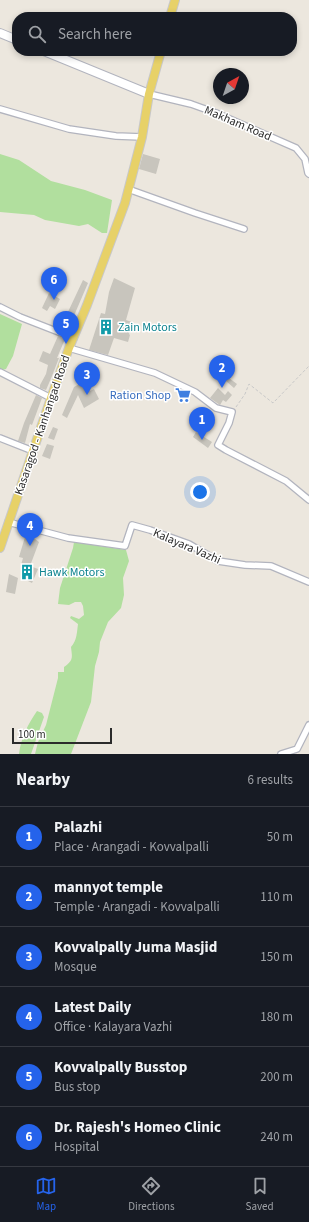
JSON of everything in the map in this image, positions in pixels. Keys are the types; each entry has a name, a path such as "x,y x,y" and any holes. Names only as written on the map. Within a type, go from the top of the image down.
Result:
{"main road":[{"path":"171,12 174,0"},
{"name":"Kasaragod - Kanhangad Road","path":"0,548 69,348 87,305 125,203 142,137 149,94 160,56"}],"street":[{"path":"0,33 12,38"},
{"path":"56,56 149,94"},
{"name":"Makham Road","path":"149,94 203,108 296,148 305,159 309,174"},
{"path":"0,109 70,129 116,136 142,137"},
{"path":"128,189 244,229"},
{"path":"0,308 74,338"},
{"path":"69,348 155,373 195,392 216,408 232,412 229,423 218,445 286,481 309,500"},
{"path":"0,372 51,398"},
{"path":"0,438 33,452"},
{"name":"Kalayara Vazhi","path":"8,522 68,538 125,546 132,525 189,544 218,561 245,566 271,566 309,582"},
{"path":"281,754 297,749 309,725"}],"path":[{"path":"232,412 245,394 249,384 273,403 309,366"}],"green space":[{"path":"0,154 19,160 51,181 85,190 112,200 107,233 102,233 88,224 79,226 45,220 34,215 0,212"},
{"path":"0,314 22,324 13,356 6,369 2,370 0,370"},
{"path":"74,542 126,550 129,561 123,578 124,595 121,608 108,622 100,642 95,666 91,702 71,754 35,754 38,742 46,725 58,678 58,672 64,672 64,667 72,658 71,647 76,639 78,624 70,618 71,616 79,619 84,615 81,602 75,602 69,605 58,604 60,588"},
{"path":"37,711 42,713 44,717 31,754 19,754 25,731"}],"building":[{"path":"143,154 160,159 156,174 139,169"},
{"path":"114,278 135,288 126,320 132,322 128,342 114,338 108,355 89,350 101,313 105,314 109,292"},
{"path":"83,280 88,283 73,318 67,314"},
{"path":"49,293 60,299 55,309 50,306 47,311 42,308"},
{"path":"59,313 68,317 65,330 56,325"},
{"path":"58,336 65,339 46,390 40,388 40,385 46,374 48,365 39,361 43,351 50,354"},
{"path":"221,372 237,384 234,388 219,375"},
{"path":"85,381 90,391 94,389 99,399 84,408 78,395 67,418 62,415 74,387"},
{"path":"218,388 225,395 228,391 232,395 226,402 223,400 220,405 210,398"},
{"path":"36,395 42,398 32,425 30,424 25,443 18,441 24,423"},
{"path":"53,427 58,429 54,440 48,438"},
{"path":"196,432 212,442 208,448 193,437"},
{"path":"47,444 54,446 50,459 42,456"},
{"path":"25,537 35,539 39,542 30,566 38,569 32,583 26,580 21,565 23,558 19,557"},
{"path":"9,574 18,578 15,594 6,592"}],"place":[{"name":"Dr. Rajesh's Homeo Clinic","path":"54,300"},
{"name":"Zain Motors","path":"106,327"},
{"name":"Kovvalpally Busstop","path":"66,344"},
{"name":"mannyot temple","path":"222,388"},
{"name":"Kovvalpally Juma Masjid","path":"87,395"},
{"name":"Ration Shop","path":"183,395"},
{"name":"Palazhi","path":"202,440"},
{"name":"Latest Daily","path":"30,546"},
{"name":"Hawk Motors","path":"27,572"}]}
